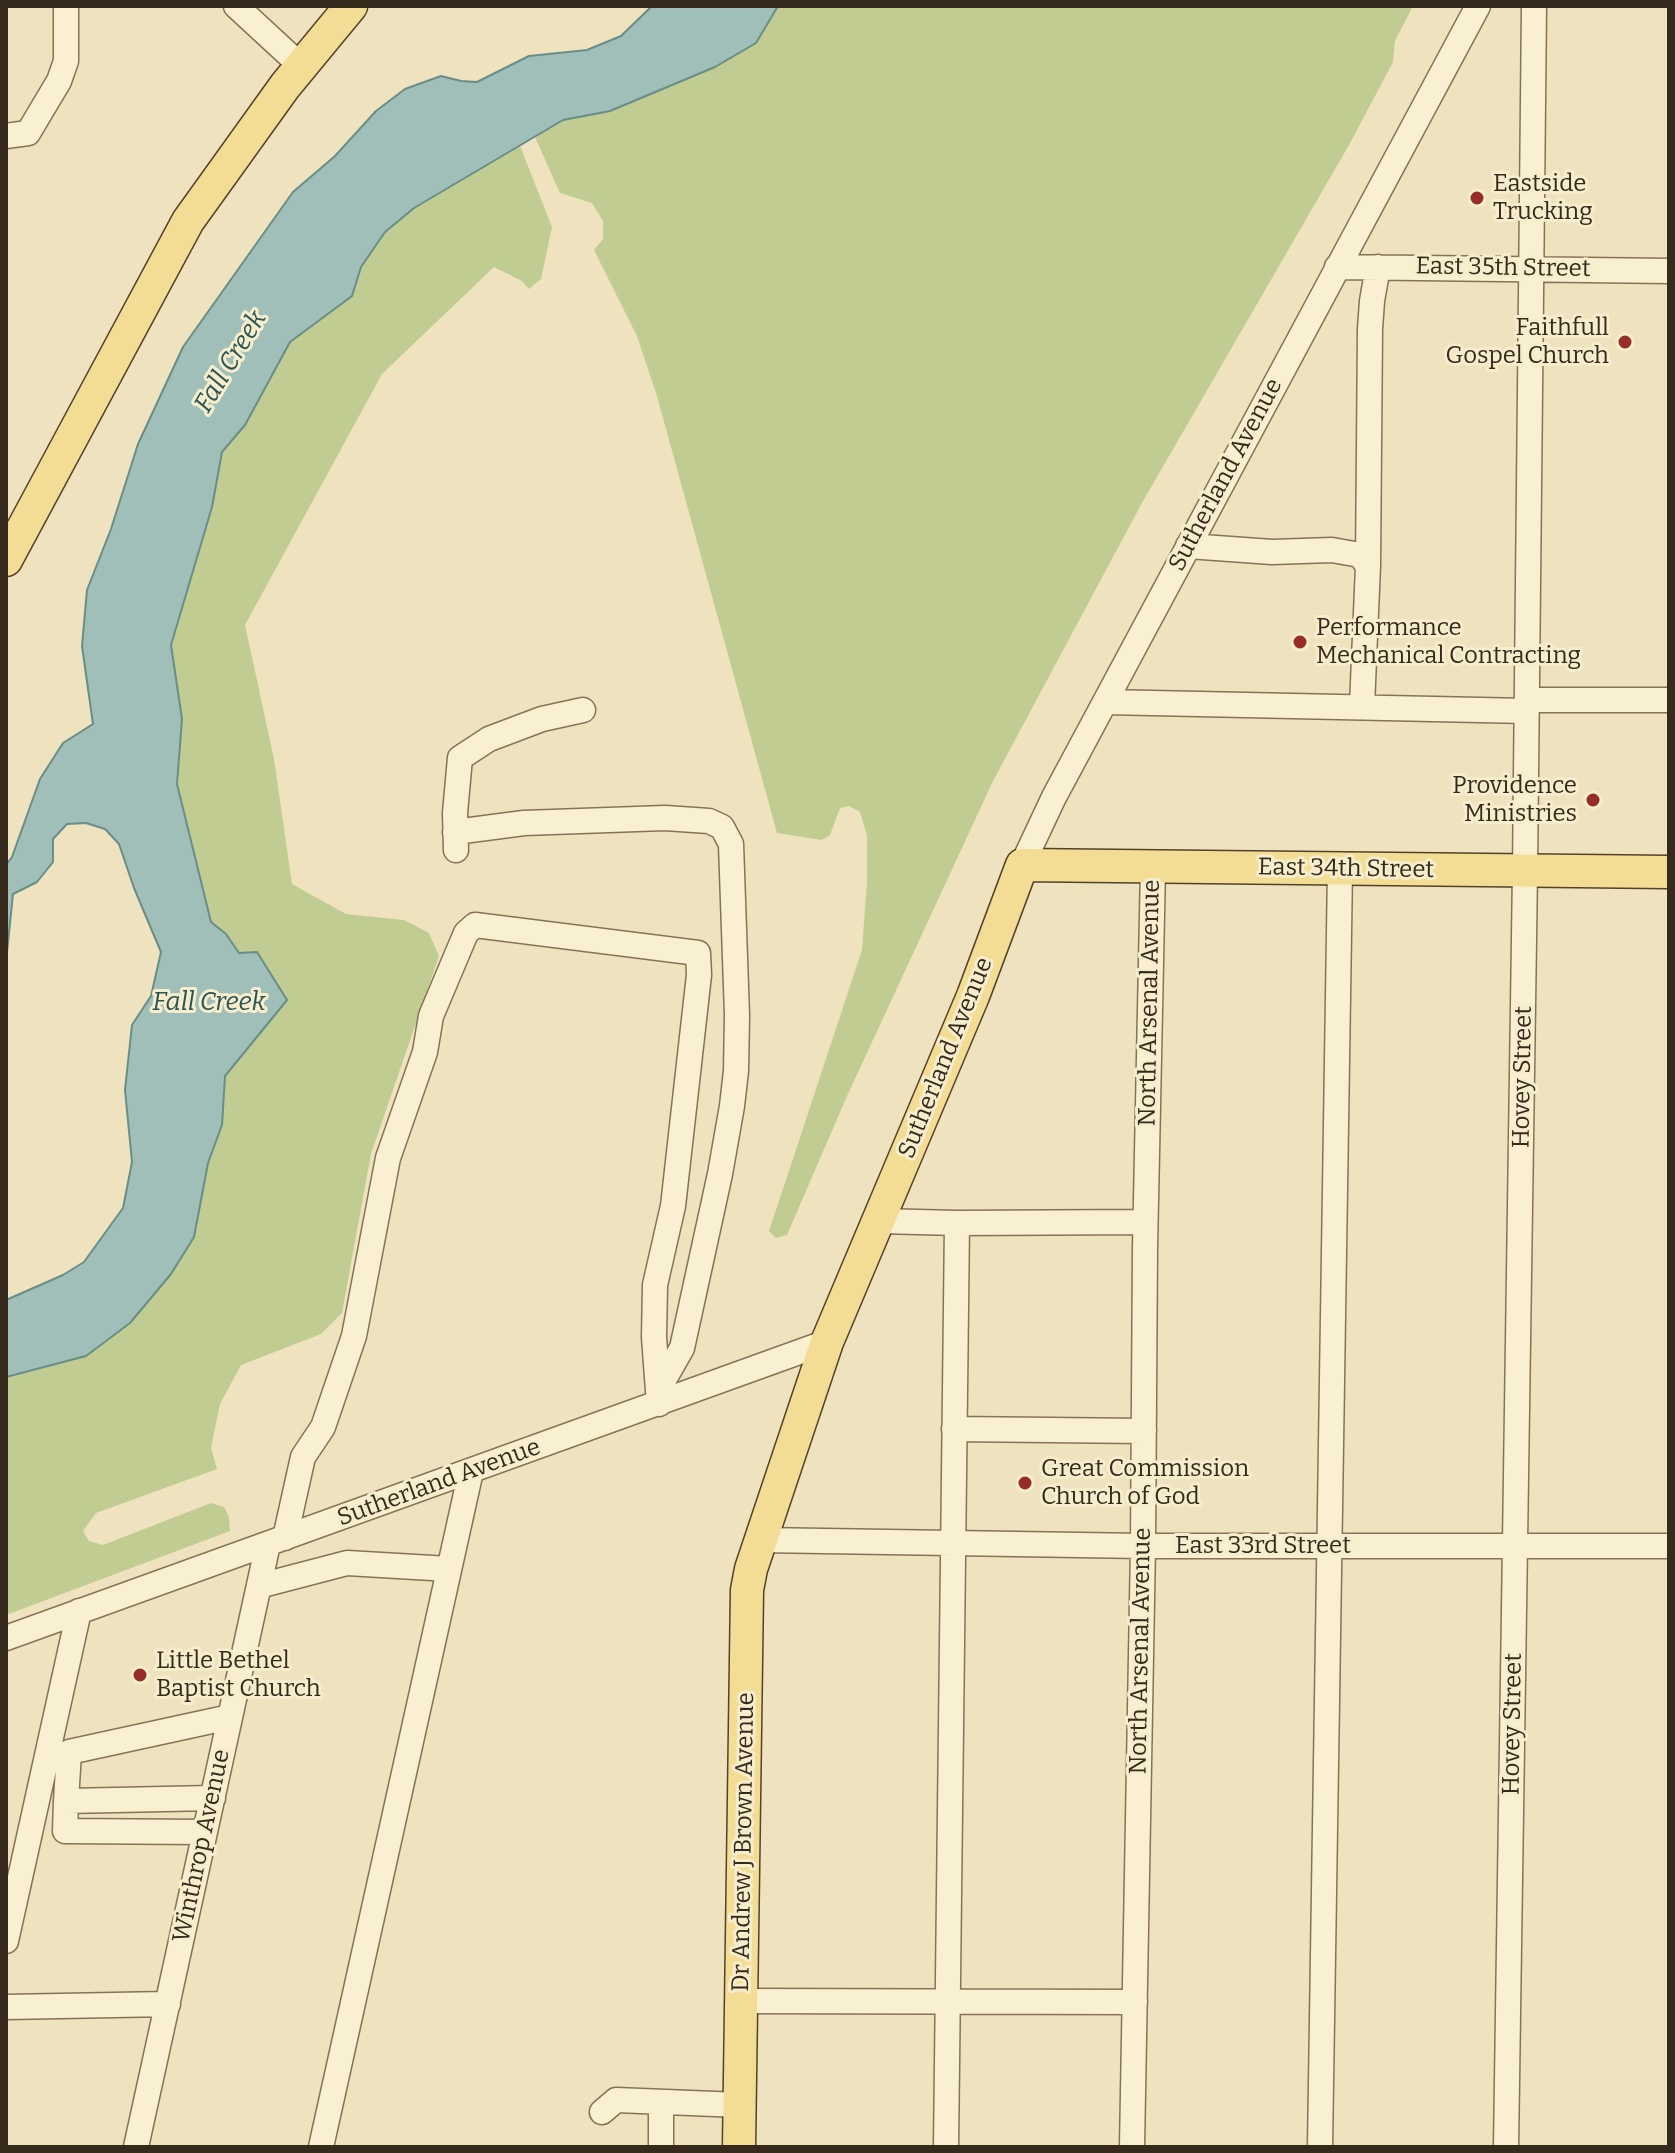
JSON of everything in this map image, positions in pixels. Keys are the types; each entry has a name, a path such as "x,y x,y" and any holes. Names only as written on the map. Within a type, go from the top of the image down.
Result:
{"main road":[{"path":"6,560 188,221 245,139 351,6"},
{"name":"East 34th Street","path":"1022,865 1669,872"},
{"name":"Sutherland Avenue","path":"827,1342 973,996 1022,865"},
{"name":"Dr Andrew J Brown Avenue","path":"739,2147 747,1590 760,1540 827,1342"}],"street":[{"path":"6,136 28,133 59,81 66,61 66,6"},
{"path":"236,6 301,66"},
{"name":"Sutherland Avenue","path":"1022,865 1054,797 1478,6"},
{"name":"Hovey Street","path":"1506,2147 1534,6"},
{"name":"East 35th Street","path":"1337,267 1669,271"},
{"path":"1362,706 1368,566 1370,329 1378,267"},
{"path":"1188,546 1272,552 1346,551 1360,555 1368,566"},
{"path":"1105,702 1362,706 1669,700"},
{"path":"583,710 542,719 489,739 460,758 456,841 524,823 665,818 709,821 722,827 731,844 737,1015 732,1106 682,1348 659,1397"},
{"name":"North Arsenal Avenue","path":"1132,2147 1153,867"},
{"path":"1320,2147 1340,869"},
{"name":"Winthrop Avenue","path":"136,2147 259,1586 303,1457 323,1427 354,1336 388,1158 425,1052 431,1016 466,933 475,925 698,953 699,975 673,1206 655,1285 654,1337 659,1397"},
{"path":"879,1221 1145,1222"},
{"path":"946,2147 957,1223"},
{"name":"Sutherland Avenue","path":"6,1638 471,1471 659,1397 827,1342"},
{"path":"954,1429 1144,1431"},
{"path":"321,2147 471,1471"},
{"name":"East 33rd Street","path":"760,1540 1143,1546 1669,1546"},
{"path":"259,1586 347,1563 449,1569"},
{"path":"6,1941 79,1611"},
{"path":"205,1832 65,1831 69,1752 230,1717"},
{"path":"66,1801 213,1798"},
{"path":"742,2001 1135,2002"},
{"path":"6,2007 168,2004"},
{"path":"602,2112 616,2100 740,2105"},
{"path":"661,2102 661,2147"}],"green space":[{"path":"778,6 1413,6 1395,41 1393,62 1349,145 1143,501 993,781 847,1096 787,1235 776,1238 769,1231 862,950 867,835 860,812 849,806 840,808 830,835 822,840 777,833 657,396 637,336 594,250 603,239 603,221 592,203 560,193 535,137 563,120 610,111 715,67 774,14"},
{"path":"520,146 552,227 541,279 529,289 522,281 494,267 382,374 245,625 274,759 292,884 346,914 404,920 429,933 439,956 371,1154 342,1313 321,1334 241,1365 220,1404 211,1448 217,1469 96,1513 83,1531 89,1541 103,1545 211,1503 224,1507 229,1517 230,1531 6,1615 6,1377 86,1356 194,1237 208,1163 222,1125 225,1076 287,1000 211,922 177,784 182,719 171,645 212,507 222,452 245,425 290,342 352,296 361,267 385,232 414,208"}],"water":[{"name":"Fall Creek","path":"652,6 778,6 756,43 715,67 610,111 563,120 414,208 385,232 361,267 352,296 290,342 245,425 222,452 212,507 171,645 182,719 177,784 211,922 226,934 239,953 257,952 287,1000 225,1076 222,1125 208,1163 194,1237 171,1274 130,1323 86,1356 6,1377 6,1300 63,1275 84,1262 123,1208 132,1162 125,1090 132,1025 151,996 161,952 119,844 105,829 86,823 67,824 53,839 53,862 37,882 13,894 6,962 6,865 12,857 40,779 63,743 93,724 82,646 87,590 111,529 138,444 183,347 293,192 335,156 376,111 405,89 441,76 477,82 529,56 587,50 621,36"}],"place":[{"name":"Eastside Trucking","path":"1477,198"},
{"name":"Faithfull Gospel Church","path":"1625,342"},
{"name":"Performance Mechanical Contracting","path":"1300,642"},
{"name":"Providence Ministries","path":"1593,800"},
{"name":"Great Commission Church of God","path":"1025,1483"},
{"name":"Little Bethel Baptist Church","path":"140,1675"}]}
